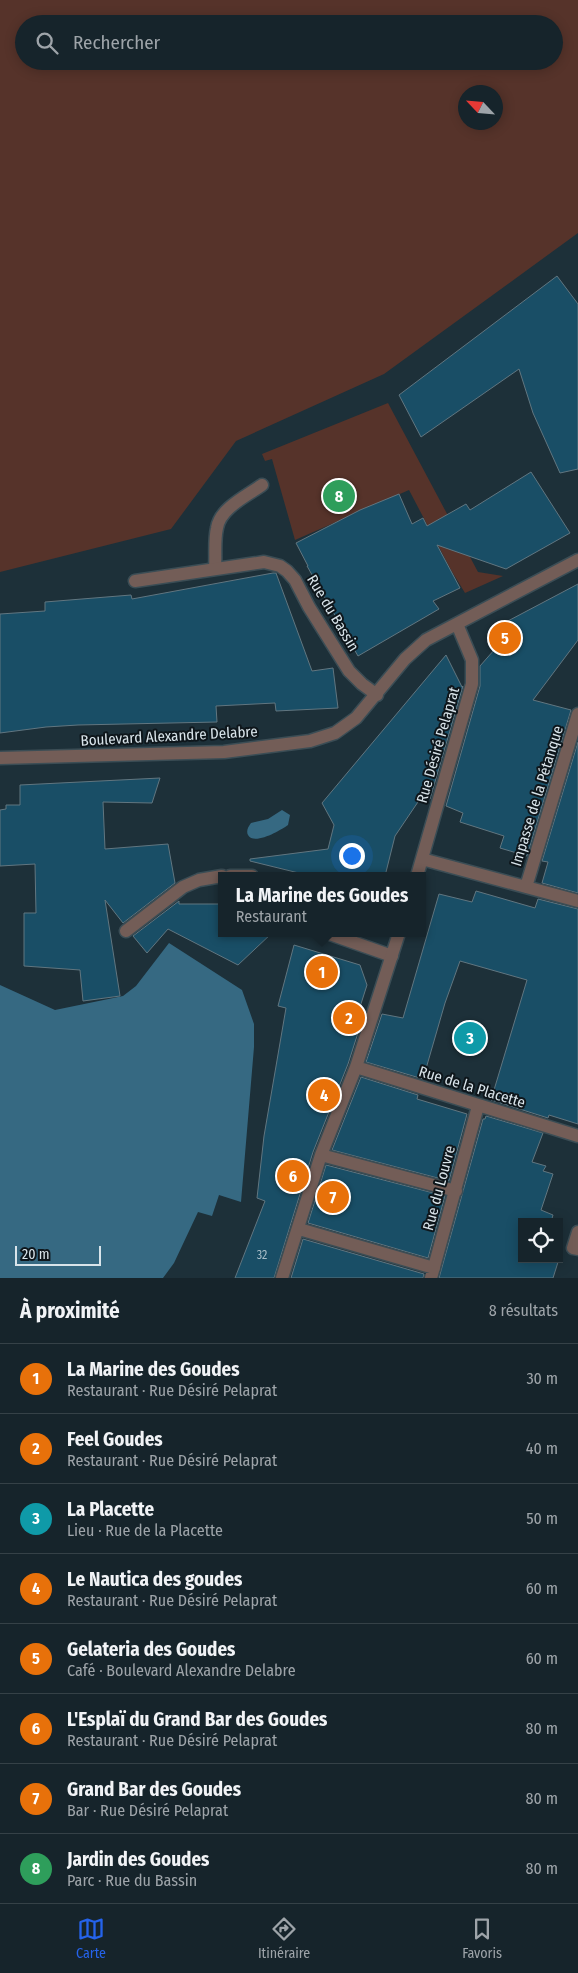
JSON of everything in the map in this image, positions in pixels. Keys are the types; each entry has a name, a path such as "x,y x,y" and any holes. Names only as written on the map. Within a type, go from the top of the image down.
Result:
{"street":[{"path":"215,568 217,527 220,519 225,512 262,485"},
{"name":"Boulevard Alexandre Delabre","path":"0,758 224,752 310,741 335,733 356,718 405,658 417,647 578,560"},
{"name":"Rue du Bassin","path":"135,581 264,562 287,570 295,580 348,671 377,694"},
{"name":"Rue Désiré Pelaprat","path":"418,872 472,684 472,660 457,624"},
{"name":"Impasse de la Pétanque","path":"526,887 578,714"},
{"path":"422,859 526,887 577,898"},
{"path":"126,931 183,887 198,880 218,877"},
{"path":"339,937 392,956"},
{"path":"282,1278 321,1155 356,1068 398,937"},
{"name":"Rue de la Placette","path":"356,1068 578,1136"},
{"name":"Rue du Louvre","path":"433,1273 478,1106"},
{"path":"321,1155 456,1191"},
{"path":"299,1229 433,1273"},
{"path":"576,1249 578,1232"}],"shaded area":[{"path":"0,0 578,0 578,233 384,374 236,441 171,529 0,572"},
{"path":"388,403 478,572 503,576 465,593 409,490 295,540 272,459 265,461 262,454"}],"water":[{"path":"282,810 290,815 288,825 261,838 251,838 248,835 247,832 251,823 268,819"},
{"path":"169,943 242,990 254,1024 254,1047 241,1202 219,1195 212,1216 198,1212 174,1263 163,1278 0,1278 0,985 55,1010 123,996 136,986"}],"building":[{"path":"557,276 578,304 578,469 560,473 533,413 519,369 421,437 399,395"},
{"path":"531,472 570,533 506,569 437,545 460,588 433,601 439,609 358,656 296,543 360,510 399,494 412,524 423,518 427,526 466,504 470,510"},
{"path":"276,573 312,671 333,668 338,708 276,711 275,703 216,706 217,722 78,725 0,733 0,614 45,611 45,602 131,595 132,599"},
{"path":"578,584 578,640 533,700 571,710 527,856 500,848 504,836 460,822 463,813 446,806 480,686 480,666 502,641 506,622"},
{"path":"446,655 463,686 430,799 422,796 395,836 386,872 295,872 250,861 250,859 328,849 334,825 322,803"},
{"path":"578,742 578,893 542,883 548,862 542,861"},
{"path":"160,778 152,803 103,802 105,849 168,844 175,883 123,923 105,900 120,996 83,1001 80,970 24,966 24,913 36,913 35,864 0,866 0,810 6,809 6,805 20,805 20,785"},
{"path":"476,891 535,908 538,899 578,909 578,1124 549,1115 548,1118 491,1100 527,980 460,961 445,1003 423,1079 366,1062 382,1014 403,1018 439,894 472,902"},
{"path":"179,901 179,904 218,904 218,937 268,937 238,965 168,929 147,953 133,936"},
{"path":"294,945 360,965 367,985 359,1010 365,1011 348,1064 313,1152 274,1278 235,1278 265,1201 257,1198 264,1136 286,1008 278,1006"},
{"path":"361,1077 418,1095 417,1099 467,1114 449,1181 332,1150"},
{"path":"486,1116 543,1133 532,1162 546,1166 543,1171 553,1174 541,1210 553,1215 552,1218 518,1218 518,1263 558,1263 553,1278 439,1278 483,1119"},
{"path":"326,1165 445,1196 428,1258 308,1223"},
{"path":"303,1239 424,1274 423,1278 291,1278"}],"place":[{"name":"Jardin des Goudes","path":"339,496"},
{"name":"Gelateria des Goudes","path":"505,638"},
{"name":"La Marine des Goudes","path":"322,972"},
{"name":"Feel Goudes","path":"349,1018"},
{"name":"La Placette","path":"470,1038"},
{"name":"Le Nautica des goudes","path":"324,1095"},
{"name":"L'Esplaï du Grand Bar des Goudes","path":"293,1176"},
{"name":"Grand Bar des Goudes","path":"333,1197"}]}
